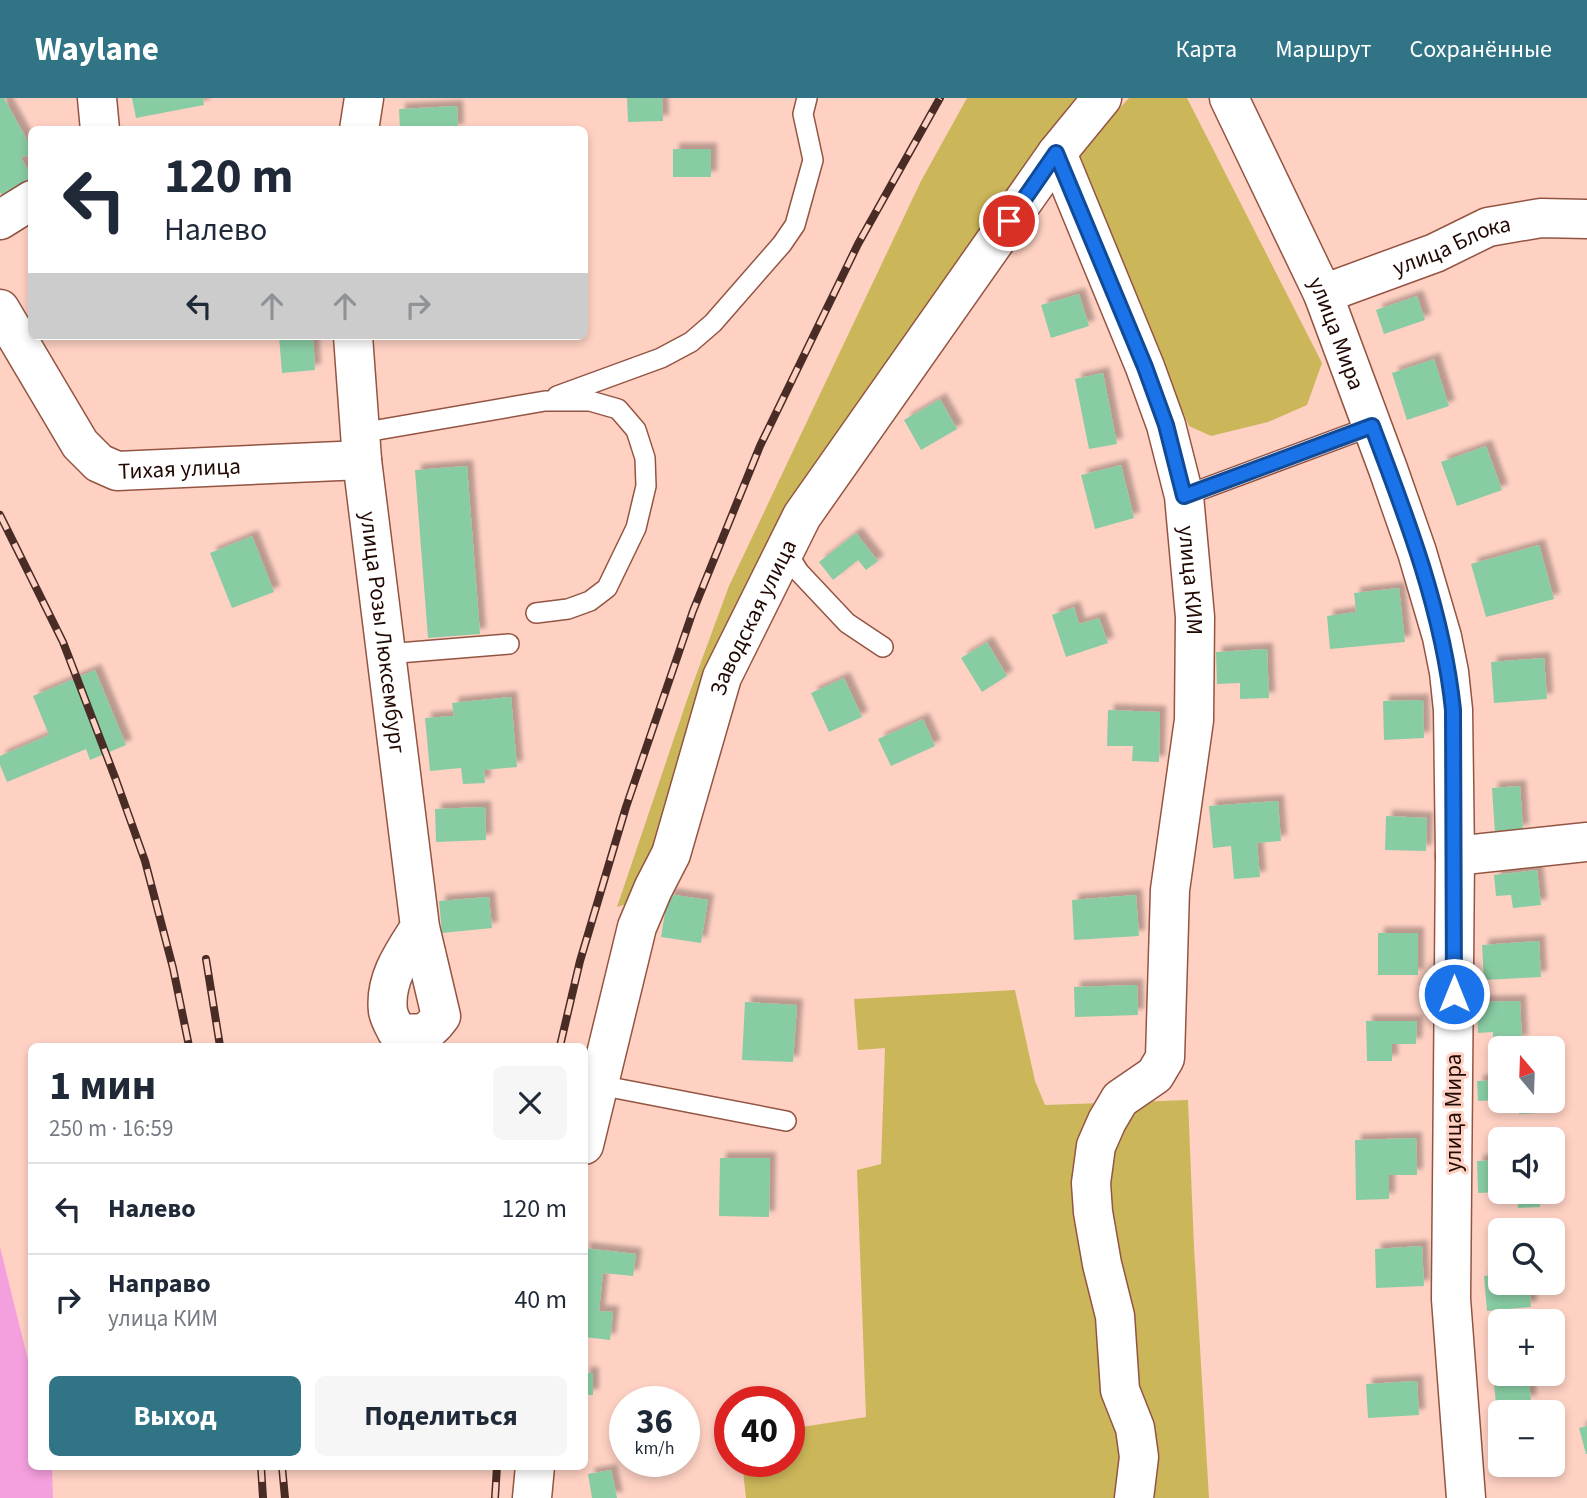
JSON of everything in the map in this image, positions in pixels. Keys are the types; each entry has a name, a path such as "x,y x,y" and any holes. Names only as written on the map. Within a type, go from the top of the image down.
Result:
{"street":[{"path":"97,98 100,126"},
{"path":"360,126 364,98"},
{"path":"1056,153 1102,98"},
{"name":"улица Мира","path":"1229,98 1323,293 1417,552 1442,637 1449,672 1453,710 1455,856 1451,1299 1466,1498"},
{"name":"улица КИМ","path":"1056,153 1145,367 1166,425 1184,496 1195,617 1194,720 1170,890 1165,1058 1155,1075 1120,1099 1096,1146 1091,1183 1102,1264 1115,1316 1120,1390 1135,1428 1139,1457 1134,1498"},
{"name":"Заводская улица","path":"588,1129 637,927 671,854 722,677 802,516 1056,153"},
{"path":"0,220 28,202"},
{"name":"улица Блока","path":"1323,293 1435,253 1488,227 1541,218 1587,219"},
{"name":"Тихая улица","path":"0,309 80,444 99,463 117,471 361,446"},
{"name":"улица Розы Люксембург","path":"354,340 361,446 420,927"},
{"path":"1455,856 1587,842"},
{"path":"531,1498 534,1470"}],"lane":[{"path":"361,446 545,401 661,358 691,342 713,323 782,244 795,225 813,160 803,114 807,98"},
{"path":"536,613 568,609 590,601 607,588 636,528 646,486 645,458 636,430 618,408 590,401 545,401"},
{"path":"1184,496 1372,426"},
{"path":"785,550 799,572 847,623 883,648"},
{"path":"386,654 509,644"},
{"path":"599,1085 786,1121"}],"shaded area":[{"path":"967,98 1082,98 848,436 636,901 617,907 688,697 729,586 921,181"},
{"path":"1129,98 1187,98 1322,363 1307,405 1268,422 1211,436 1189,426 1073,158"},
{"path":"1015,990 1035,1081 1045,1105 1188,1100 1209,1498 746,1498 744,1477 805,1477 805,1427 866,1417 857,1170 881,1164 885,1048 858,1050 854,999"},
{"path":"0,1247 28,1360 28,1470 52,1470 53,1498 0,1498"}],"building":[{"path":"0,98 4,98 28,142 28,155 21,158 28,170 28,185 3,198 0,192"},
{"path":"132,98 203,98 204,105 136,118"},
{"path":"627,98 662,98 663,121 628,122"},
{"path":"457,106 458,126 400,126 399,109"},
{"path":"673,149 711,149 711,177 673,177"},
{"path":"1079,294 1089,326 1051,338 1041,305"},
{"path":"1417,296 1425,320 1384,334 1376,310"},
{"path":"279,340 313,340 315,370 282,373"},
{"path":"1434,359 1449,406 1407,420 1392,373"},
{"path":"1103,373 1117,444 1089,449 1075,379"},
{"path":"940,399 957,429 921,450 904,420"},
{"path":"1486,446 1502,490 1457,506 1441,462"},
{"path":"1121,465 1134,518 1095,529 1081,475"},
{"path":"467,466 480,634 428,638 415,470"},
{"path":"856,533 878,561 866,570 858,560 833,580 819,562"},
{"path":"252,536 274,592 232,608 210,553"},
{"path":"1539,545 1554,599 1486,617 1471,564"},
{"path":"1399,588 1405,642 1330,649 1327,616 1356,612 1354,593"},
{"path":"1074,607 1079,624 1099,618 1108,643 1066,657 1052,615"},
{"path":"987,642 1007,676 982,692 961,658"},
{"path":"1267,649 1269,698 1240,699 1240,683 1217,684 1216,652"},
{"path":"1544,658 1547,699 1494,703 1491,662"},
{"path":"95,670 126,745 90,760 86,749 7,782 0,765 0,756 49,735 33,696"},
{"path":"844,678 862,717 829,732 811,693"},
{"path":"511,697 517,767 484,770 485,783 463,784 461,768 430,771 425,718 454,716 452,703"},
{"path":"1423,700 1424,738 1384,740 1383,701"},
{"path":"1108,710 1160,712 1159,762 1132,761 1133,746 1107,746"},
{"path":"923,719 935,746 891,766 878,739"},
{"path":"1520,786 1523,830 1495,833 1492,788"},
{"path":"1278,801 1281,841 1257,843 1260,877 1234,879 1231,846 1213,848 1209,806"},
{"path":"485,807 486,840 436,842 435,809"},
{"path":"1386,816 1427,818 1426,851 1385,850"},
{"path":"1537,870 1541,905 1513,908 1511,895 1496,896 1494,875"},
{"path":"668,894 708,900 701,943 661,937"},
{"path":"1136,895 1139,936 1074,940 1072,900"},
{"path":"489,897 492,928 442,933 439,901"},
{"path":"1378,933 1418,933 1418,975 1378,975"},
{"path":"1539,941 1541,977 1484,980 1482,945"},
{"path":"1137,985 1138,1015 1075,1017 1074,987"},
{"path":"1520,1001 1522,1036 1478,1033 1477,1002"},
{"path":"745,1002 797,1005 793,1062 742,1060"},
{"path":"1366,1021 1417,1021 1416,1044 1392,1044 1392,1061 1367,1061"},
{"path":"1477,1081 1488,1081 1488,1101 1478,1101"},
{"path":"1416,1138 1417,1175 1389,1175 1389,1199 1356,1200 1355,1140"},
{"path":"720,1158 770,1158 769,1217 719,1216"},
{"path":"1477,1161 1488,1161 1488,1193 1478,1193"},
{"path":"1518,1204 1540,1204 1540,1207 1518,1208"},
{"path":"1422,1246 1424,1286 1376,1288 1375,1249"},
{"path":"588,1248 636,1254 633,1276 603,1273 599,1311 613,1312 610,1340 588,1337"},
{"path":"1484,1276 1488,1276 1488,1295 1530,1295 1531,1307 1487,1311"},
{"path":"588,1373 593,1373 593,1395 588,1395"},
{"path":"1417,1381 1419,1415 1368,1418 1366,1384"},
{"path":"1494,1386 1529,1386 1531,1400 1496,1400"},
{"path":"1587,1426 1587,1454 1586,1454 1579,1428"},
{"path":"609,1470 617,1498 592,1498 588,1474"}],"railway":[{"path":"561,1043 580,961 626,807 693,611 760,446 858,244 940,98"},
{"path":"0,515 63,642 145,861 173,968 188,1043"},
{"path":"206,959 220,1043"},
{"path":"261,1470 263,1498"},
{"path":"282,1470 285,1498"},
{"path":"495,1498 497,1470"}],"route":[{"path":"1009,221 1056,153 1145,367 1166,425 1184,496 1372,426 1417,552 1442,637 1449,672 1453,710 1454,994"}]}
